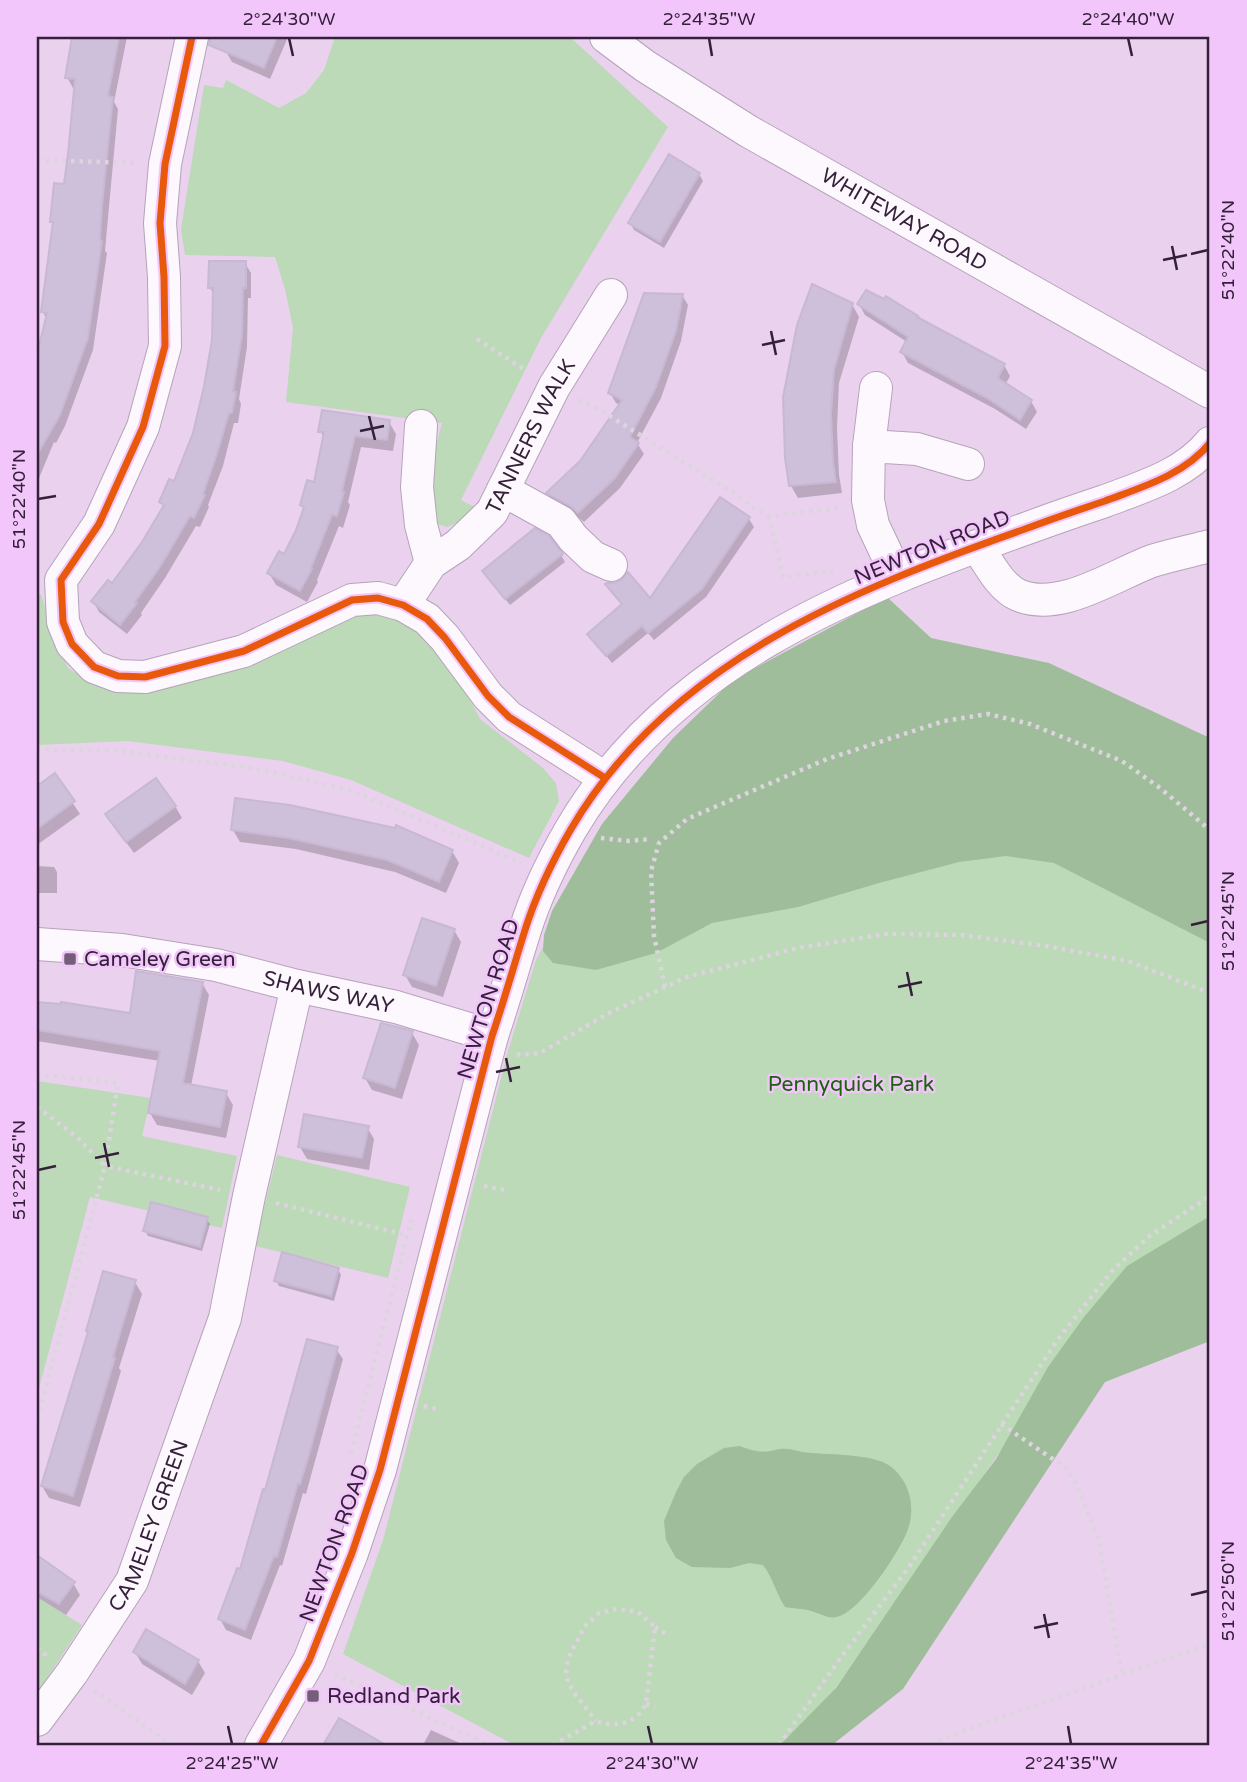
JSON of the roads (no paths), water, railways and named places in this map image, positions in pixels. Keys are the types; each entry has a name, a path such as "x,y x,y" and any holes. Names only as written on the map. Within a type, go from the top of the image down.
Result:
{"street":[{"path":"192,37 165,163 160,223 165,346 143,427 99,524 49,578 72,644 94,667 118,676 145,677 244,651 352,600 378,598 403,605 427,618 488,696 509,718 605,778"},
{"name":"WHITEWAY ROAD","path":"606,37 645,66 748,131 1210,392"},
{"name":"TANNERS WALK","path":"403,605 431,563 458,545 492,512 554,387 611,295"},
{"path":"876,388 869,446 868,500 873,525 897,576"},
{"path":"421,426 417,487 421,525 431,563"},
{"name":"NEWTON ROAD","path":"250,1737 309,1661 352,1553 380,1470 491,1041 526,928 545,880 571,829 605,778 632,745 704,681 761,644 897,576 1156,482 1200,456 1210,443"},
{"path":"869,446 917,449 968,464"},
{"path":"503,490 561,522 573,538 593,556 611,565"},
{"path":"977,546 1003,584 1017,595 1034,600 1058,598 1096,588 1152,561 1210,546"},
{"name":"SHAWS WAY","path":"37,944 136,952 216,965 396,1007 491,1041"},
{"name":"CAMELEY GREEN","path":"37,1720 72,1673 132,1581 225,1318 249,1196 297,986"}],"place":[{"name":"Cameley Green","path":"70,959"},
{"name":"Redland Park","path":"313,1696"}],"park label":[{"name":"Pennyquick Park","path":"851,1084"}]}
